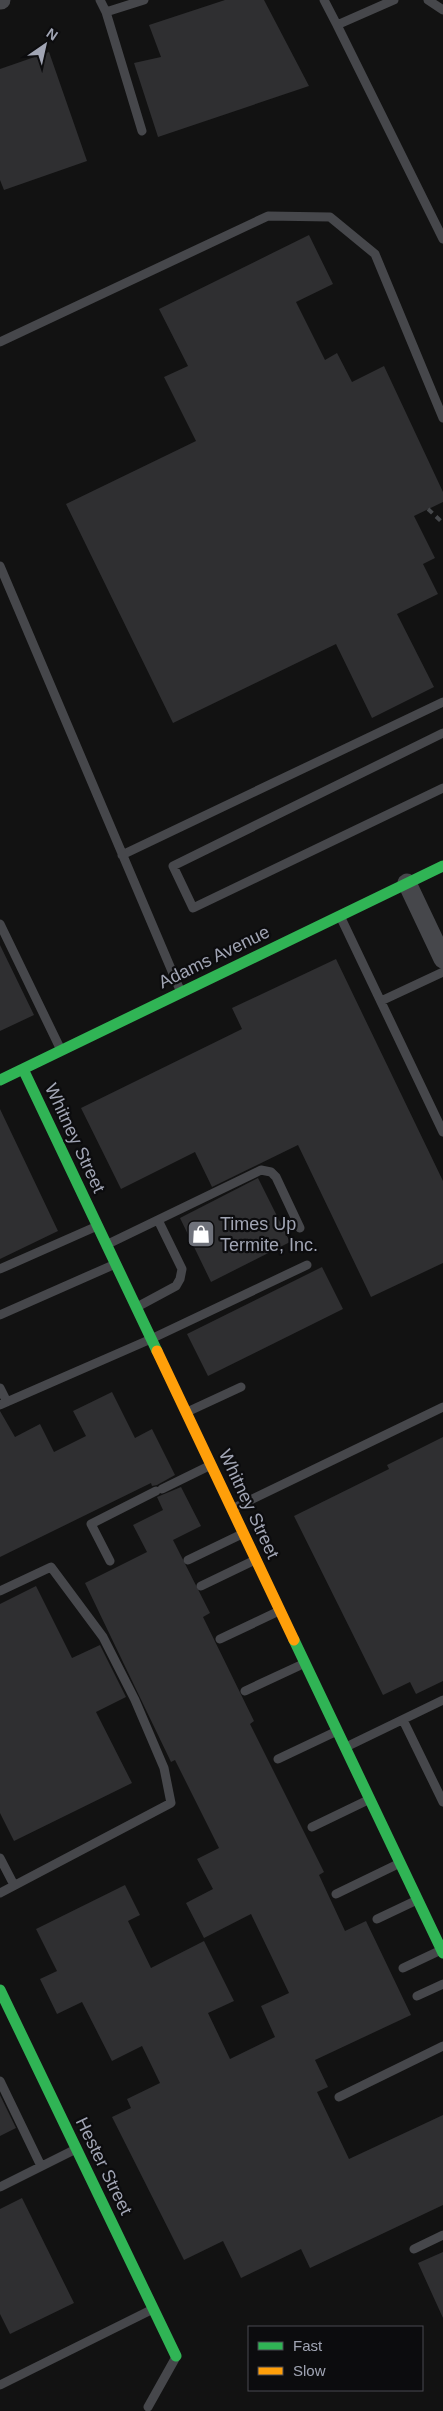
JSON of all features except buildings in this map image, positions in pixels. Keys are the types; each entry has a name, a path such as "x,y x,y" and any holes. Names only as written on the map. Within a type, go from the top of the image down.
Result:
{"street":[{"name":"Adams Avenue","path":"0,1080 443,866"},
{"path":"407,883 441,948"},
{"name":"Whitney Street","path":"23,1069 442,1951"},
{"name":"Hester Street","path":"0,1990 4,2007 76,2148 176,2356"}],"lane":[{"path":"100,0 106,12 142,131"},
{"path":"106,12 144,0"},
{"path":"324,0 443,239"},
{"path":"336,26 394,0"},
{"path":"428,0 443,10"},
{"path":"0,342 268,216 330,217 375,254 443,418"},
{"path":"0,566 181,993"},
{"path":"122,855 443,702"},
{"path":"443,733 173,866 193,908 443,788"},
{"path":"340,916 443,1132"},
{"path":"0,924 61,1051"},
{"path":"381,1001 443,972"},
{"path":"107,1244 262,1170 272,1172 276,1177 300,1228"},
{"path":"137,1308 176,1286 180,1279 182,1270 158,1220"},
{"path":"0,1269 97,1226"},
{"path":"0,1315 116,1264"},
{"path":"0,1388 4,1404 151,1339 307,1264"},
{"path":"186,1412 241,1387"},
{"path":"232,1508 443,1407"},
{"path":"110,1561 91,1524 211,1464"},
{"path":"188,1560 244,1534"},
{"path":"201,1586 256,1560"},
{"path":"0,1591 52,1567 104,1637 135,1700 164,1768 171,1803 0,1893"},
{"path":"220,1639 280,1611"},
{"path":"246,1691 306,1663"},
{"path":"345,1748 443,1700"},
{"path":"403,1720 443,1802"},
{"path":"278,1759 338,1731"},
{"path":"312,1827 370,1799"},
{"path":"0,1858 14,1885"},
{"path":"336,1894 400,1863"},
{"path":"377,1919 418,1900"},
{"path":"403,1968 442,1951"},
{"path":"417,1996 443,1984"},
{"path":"339,2097 443,2046"},
{"path":"0,2081 42,2166"},
{"path":"0,2187 76,2148"},
{"path":"414,2249 443,2235"},
{"path":"0,2385 154,2309"},
{"path":"148,2407 176,2356"}],"railway":[{"path":"428,509 443,523"}],"traffic: fast":[{"path":"0,1080 443,866"},
{"path":"23,1069 157,1351"},
{"path":"294,1640 443,1953"},
{"path":"0,1990 176,2356"}],"traffic: slow":[{"path":"157,1351 294,1640"}],"place":[{"name":"Times Up Termite, Inc.","path":"201,1234"}]}
